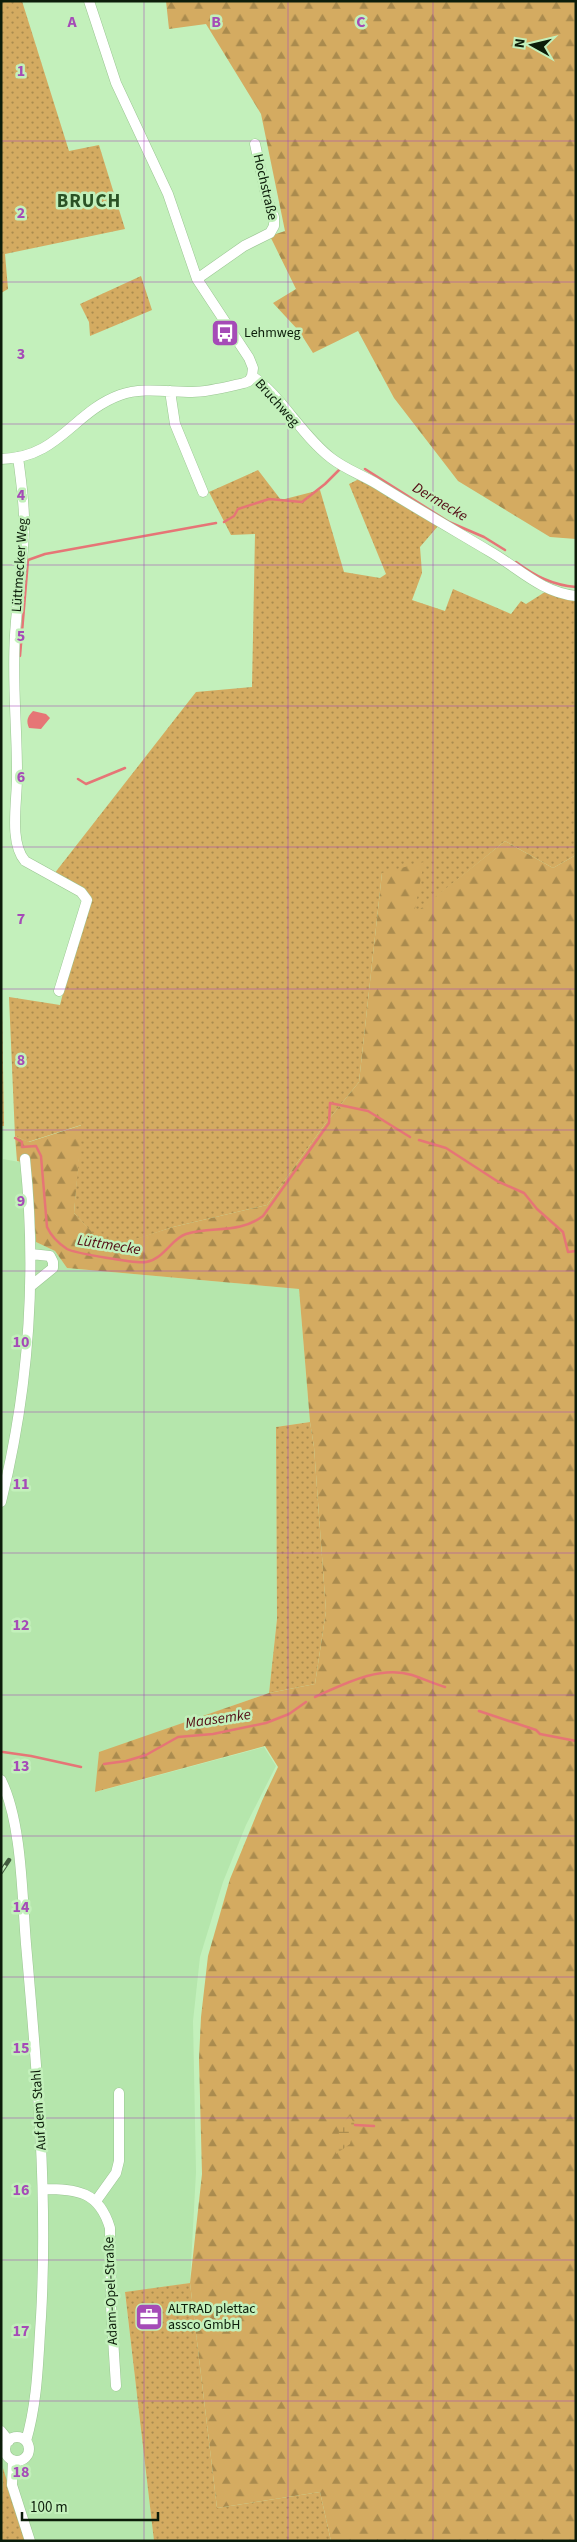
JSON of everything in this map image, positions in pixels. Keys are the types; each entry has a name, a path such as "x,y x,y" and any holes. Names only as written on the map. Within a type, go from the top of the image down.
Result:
{"street":[{"name":"Bruchweg","path":"89,1 116,83 168,194 197,279 241,343 253,368 252,376 268,390 304,432 332,459 491,552 518,573 541,586 553,592 576,596"},
{"name":"Hochstraße","path":"197,279 244,246 270,233 274,226 274,217 267,199 255,144"},
{"path":"10,458 48,446 94,409 113,398 139,391 203,391 244,384 252,376"},
{"path":"170,391 175,424 203,492"},
{"name":"Lüttmecker Weg","path":"10,458 24,505 24,529 15,636 14,689 17,773 16,841 18,853 25,861 81,892 86,900 59,990"},
{"path":"1,1502 23,1388 31,1286 31,1254 25,1159"},
{"path":"31,1254 50,1256 53,1262 53,1268 31,1286"},
{"name":"Auf dem Stahl","path":"1,1780 14,1827 19,1868 35,2056 43,2190 43,2283 36,2395 26,2441"},
{"path":"43,2190 75,2191 96,2201 112,2178 119,2161 119,2093"},
{"name":"Adam-Opel-Straße","path":"96,2201 102,2207 110,2228 111,2306 116,2386"},
{"path":"1,2431 9,2441"},
{"path":"17,2437 26,2441 29,2449 26,2458 17,2461 6,2454 9,2441 17,2437"},
{"path":"13,2460 12,2485 30,2541"}],"shaded area":[{"path":"33,711 46,714 50,718 41,729 29,728 28,719"},
{"path":"1,1126 4,1126 3,1159 30,1164 36,1242 55,1251 67,1268 299,1289 310,1422 276,1427 277,1619 269,1693 99,1753 96,1792 264,1747 276,1766 246,1825 223,1882 200,1957 193,2021 196,2172 190,2283 125,2293 154,2541 26,2541 1,2469"}],"green space":[{"path":"1,1 22,1 69,151 99,145 125,229 5,254 8,289 1,293"},
{"path":"166,1 576,1 576,539 550,537 458,481 394,398 358,331 313,353 299,331 273,303 296,289 270,236 285,231 261,114 206,24 169,29"},
{"path":"141,276 152,310 90,336 89,322 80,304"},
{"path":"258,470 281,500 320,490 344,572 380,578 386,574 349,484 359,479 438,526 420,547 422,573 412,600 445,611 453,589 511,614 521,601 526,604 545,592 576,598 576,855 553,868 505,841 414,915 382,873 359,1082 325,1124 267,1205 173,1227 107,1249 74,1213 81,1125 28,1142 15,1136 9,997 60,1005 88,895 54,874 196,692 252,687 255,534 231,535 209,492"},
{"path":"505,841 553,868 576,855 576,2541 331,2541 320,2492 217,2508 190,2283 202,2174 199,2059 201,2017 208,1956 230,1879 278,1767 265,1746 95,1792 99,1752 269,1693 315,1684 326,1611 314,1447 310,1422 299,1289 67,1268 55,1251 36,1242 30,1164 17,1161 15,1136 29,1142 82,1125 74,1213 107,1248 173,1227 267,1205 325,1124 359,1082 382,873 424,862 414,914"},
{"path":"1,943 4,1126 1,1126"},
{"path":"310,1422 314,1447 326,1611 315,1684 269,1693 277,1619 276,1427"},
{"path":"350,2116 355,2125 350,2144 336,2154 340,2125"},
{"path":"190,2283 217,2508 320,2492 331,2541 154,2541 125,2292"},
{"path":"3,2468 26,2541 1,2541"}],"waterway":[{"name":"Dermecke","path":"365,469 449,522 484,537 505,550"},
{"name":"Dermecke","path":"224,522 234,516 238,509 269,499 302,502 339,470"},
{"name":"Dermecke","path":"20,656 28,560 45,554 216,523"},
{"name":"Dermecke","path":"516,562 544,579 576,587"},
{"path":"78,779 86,784 125,768"},
{"name":"Lüttmecke","path":"15,1138 22,1142 22,1147 36,1146 41,1156 47,1227 58,1242 72,1251 106,1258 146,1262 158,1257 176,1240 186,1234 245,1225 263,1216 329,1123 330,1103 368,1111 410,1137"},
{"name":"Lüttmecke","path":"419,1140 446,1148 497,1181 524,1193 537,1209 563,1232 568,1252 576,1251"},
{"name":"Maasemke","path":"315,1697 362,1677 387,1672 412,1675 445,1687"},
{"name":"Maasemke","path":"104,1764 126,1761 146,1755 178,1737 213,1734 266,1723 289,1714 306,1702"},
{"name":"Maasemke","path":"479,1711 536,1730 540,1734 576,1741"},
{"name":"Maasemke","path":"3,1752 81,1767"},
{"path":"355,2125 374,2126"}],"railway":[{"path":"1,1872 9,1860"}],"place":[{"name":"Lehmweg","path":"225,333"},
{"name":"ALTRAD plettac assco GmbH","path":"149,2317"}],"district":[{"name":"BRUCH","path":"89,201"}]}
